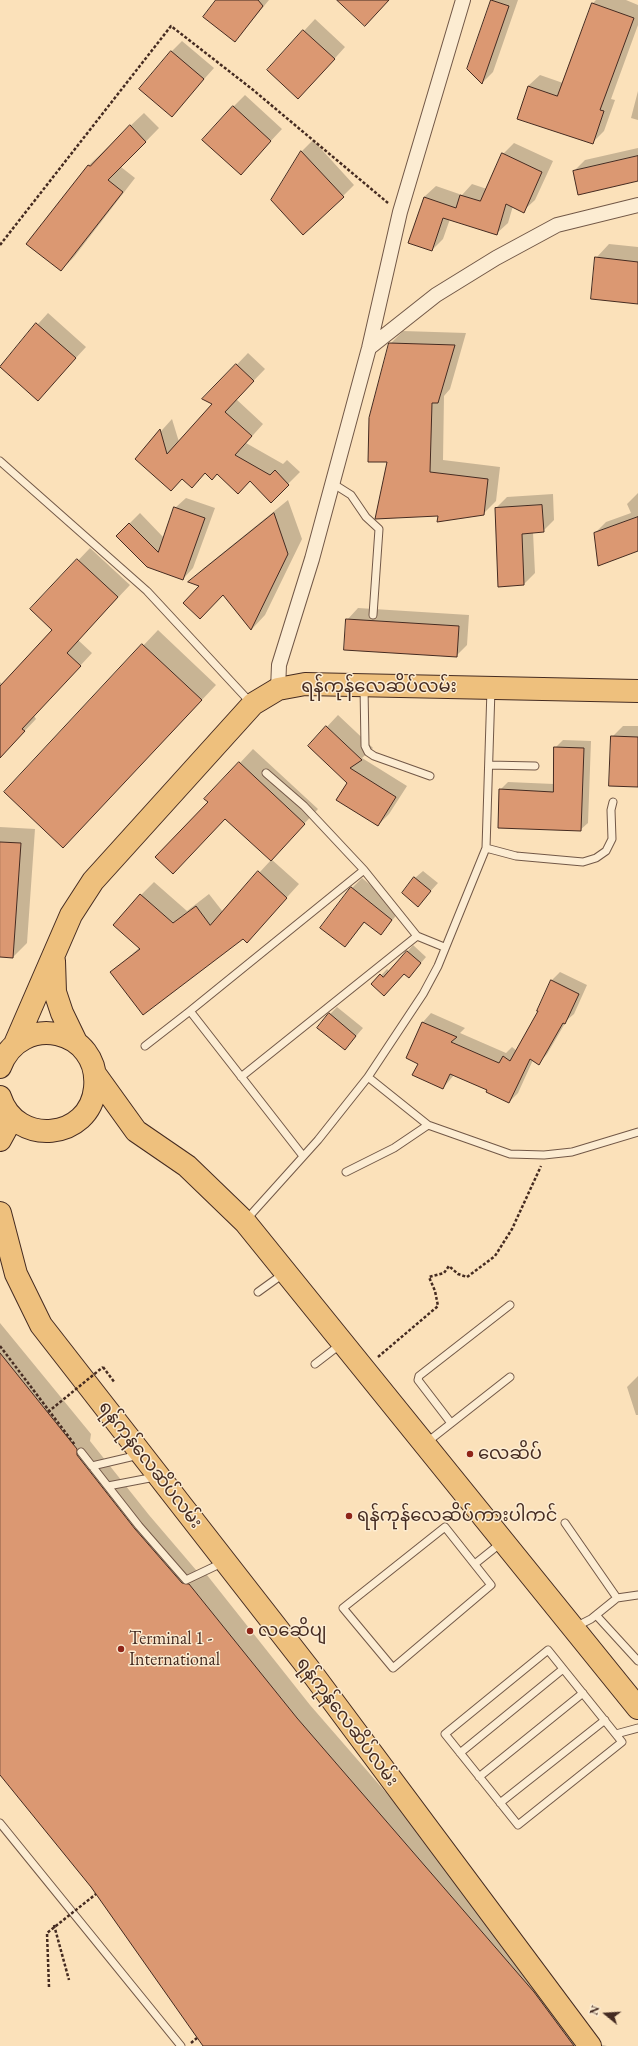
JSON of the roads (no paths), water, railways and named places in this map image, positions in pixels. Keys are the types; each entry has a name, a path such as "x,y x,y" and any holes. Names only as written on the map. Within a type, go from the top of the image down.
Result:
{"main road":[{"name":"ရန်ကုန်လေဆိပ်လမ်း","path":"15,1044 71,915 93,881 253,704 278,689 305,684 638,691"},
{"name":"ရန်ကုန်လေဆိပ်လမ်း","path":"54,954 56,992 62,1013 76,1042"},
{"path":"0,1067 4,1057 15,1044 29,1036 45,1032 61,1034 76,1042 92,1061 95,1074 96,1089 91,1104 82,1117 70,1126 55,1131 39,1131 25,1127 4,1107"},
{"path":"95,1074 136,1131 187,1166 245,1222 287,1272 502,1542 638,1708"},
{"path":"0,1140 4,1107"},
{"name":"ရန်ကုန်လေဆိပ်လမ်း","path":"0,1213 16,1274 41,1325 309,1669 590,2046"}],"street":[{"path":"278,689 279,665 283,648 312,559 369,348 400,212 464,0"},
{"path":"369,348 436,295 496,258 557,225 638,205"}],"lane":[{"path":"0,461 147,591 253,704"},
{"path":"332,483 351,495 366,517 379,529 373,615"},
{"path":"364,685 365,746 368,752 374,756 430,776"},
{"path":"245,1222 368,1077 422,994 438,966 444,947 486,848 491,688"},
{"path":"488,765 535,766"},
{"path":"266,773 304,806 364,870 418,936 444,947"},
{"path":"486,848 516,856 583,862 596,858 606,850 612,839 611,810 613,802"},
{"path":"145,1046 364,870"},
{"path":"241,1077 418,936"},
{"path":"190,1011 302,1156"},
{"path":"368,1077 428,1124 510,1154 572,1152 638,1132"},
{"path":"346,1172 394,1148 428,1124"},
{"path":"258,1292 287,1272"},
{"path":"451,1423 418,1380 419,1376 510,1305"},
{"path":"315,1364 343,1342"},
{"path":"424,1444 510,1377"},
{"path":"81,1452 139,1526 186,1580 225,1562"},
{"path":"92,1466 142,1454"},
{"path":"108,1486 159,1476"},
{"path":"566,1523 617,1598"},
{"path":"445,1527 476,1563 491,1585 393,1668 343,1608 445,1527"},
{"path":"476,1563 502,1542"},
{"path":"573,1628 596,1614 617,1598 638,1595"},
{"path":"596,1614 638,1661"},
{"path":"548,1650 563,1669 622,1742 518,1826 445,1734 548,1650"},
{"path":"460,1753 563,1669"},
{"path":"479,1777 582,1693"},
{"path":"500,1803 605,1720"},
{"path":"616,1734 638,1728"},
{"path":"0,1823 181,2046"}],"place":[{"name":"လေဆိပ်","path":"470,1454"},
{"name":"ရန်ကုန်လေဆိပ်ကားပါကင်","path":"349,1516"},
{"name":"လဆေိပျ","path":"250,1631"},
{"name":"Terminal 1 - International","path":"121,1649"}]}
